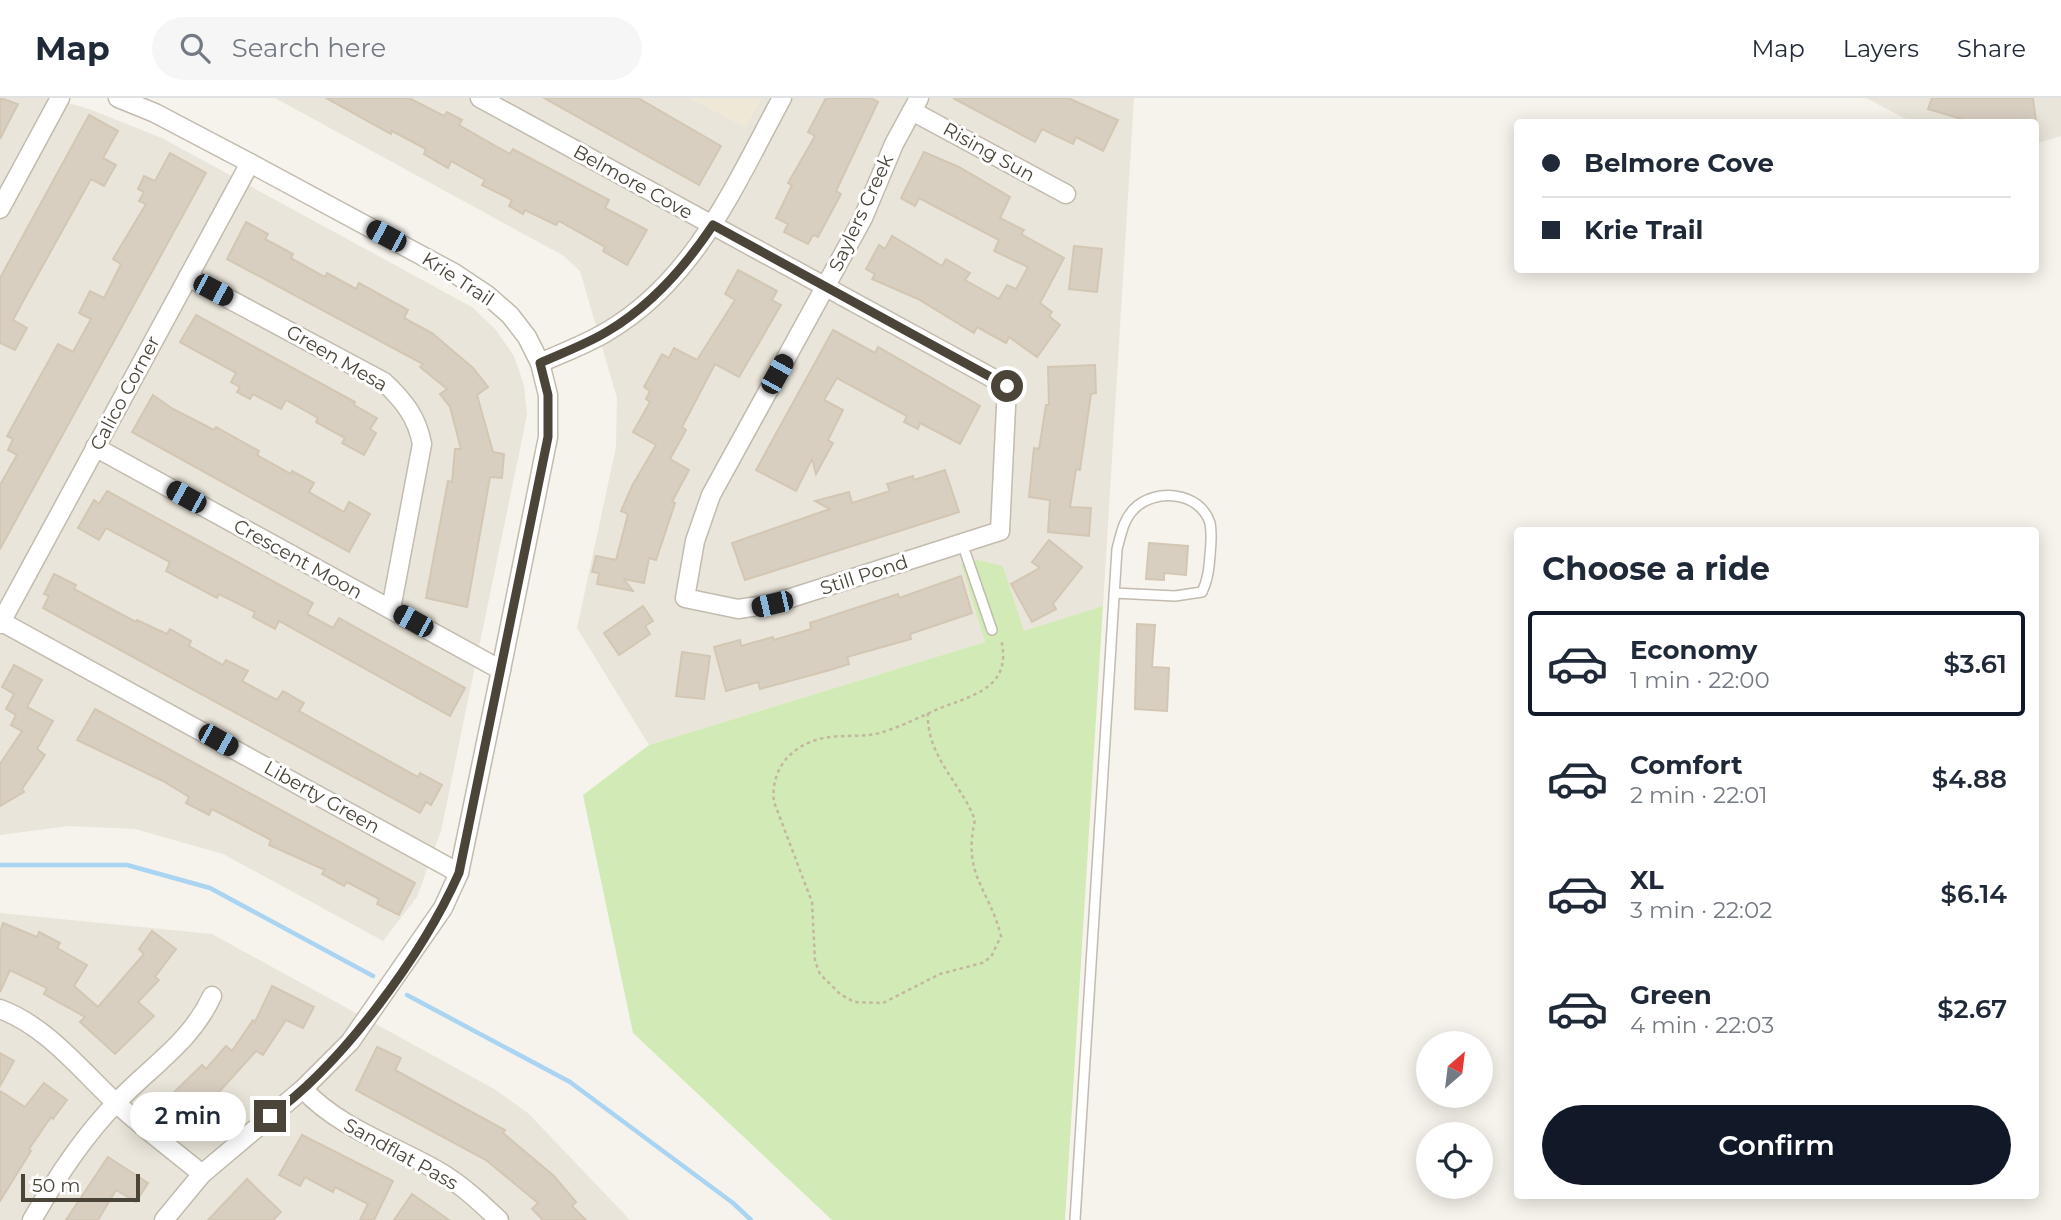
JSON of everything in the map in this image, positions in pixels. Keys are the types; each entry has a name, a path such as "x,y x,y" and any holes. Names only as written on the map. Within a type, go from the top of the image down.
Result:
{"street":[{"path":"0,209 60,98"},
{"name":"Krie Trail","path":"118,98 155,113 250,163 454,273 487,295 510,315 527,337 540,363 548,395 548,437 459,873 432,927 349,1042 303,1089 202,1174 164,1220"},
{"name":"Belmore Cove","path":"480,98 1007,386 1000,531"},
{"path":"540,363 608,331 671,281 713,225 782,98"},
{"name":"Rising Sun","path":"915,104 1066,194"},
{"name":"Saylers Creek","path":"685,598 701,519 734,434 825,287 863,218 884,164 915,104"},
{"name":"Calico Corner","path":"0,622 250,163"},
{"name":"Green Mesa","path":"188,277 384,382 404,401 418,424 422,444 391,609"},
{"name":"Crescent Moon","path":"96,447 501,670"},
{"name":"Still Pond","path":"685,598 738,609 755,608 1000,531"},
{"name":"Liberty Green","path":"0,622 459,873"},
{"path":"32,1220 77,1148 116,1103 200,1023 212,996"},
{"path":"0,1009 18,1016 47,1037 116,1103 202,1174"},
{"name":"Sandflat Pass","path":"303,1089 318,1106 341,1120 444,1174 499,1220"}],"lane":[{"path":"1075,1220 1114,593 1117,549 1123,527 1132,511 1145,499 1163,495 1184,498 1201,507 1210,523 1211,540 1209,569 1202,592 1175,596 1114,593"},
{"path":"962,543 992,630"}],"path":[{"path":"928,713 930,740 975,820 970,841 975,878 1001,936 990,957 982,963 940,974 883,1003 854,1002 830,986 814,961 812,902 774,802 774,780 786,757 798,747 823,738 882,733 928,713 977,695 996,679 1003,660 999,635 992,630"}],"shaded area":[{"path":"0,98 51,98 89,109 162,138 472,307 496,330 514,356 524,385 527,415 441,831 417,897 383,941 223,854 135,829 69,826 0,835"},
{"path":"275,98 691,98 745,127 761,98 1134,98 1103,606 1024,632 1003,566 961,564 985,642 649,745 577,628 616,447 617,398 580,271 564,256"},
{"path":"691,98 761,98 745,127"},
{"path":"1866,98 2061,98 2061,136 2039,143 2039,119 1906,119"},
{"path":"0,913 212,934 496,1090 529,1114 630,1220 0,1220"}],"green space":[{"path":"977,560 1003,566 1024,631 1103,606 1065,1220 832,1220 633,1033 583,795 649,745 985,642 961,564"}],"building":[{"path":"0,98 18,104 0,139"},
{"path":"326,98 409,98 444,116 447,112 462,120 459,125 510,154 513,149 609,200 605,208 647,230 627,265 603,251 605,247 559,221 556,225 525,210 523,214 509,206 512,200 482,185 485,180 451,161 448,168 424,154 426,149 392,131 391,134"},
{"path":"544,98 638,98 721,146 699,185"},
{"path":"826,98 871,98 878,102 836,191 841,194 818,237 813,235 808,244 784,232 788,224 776,218 792,185 788,183 815,136 808,132"},
{"path":"953,98 1068,98 1118,120 1103,151 1076,137 1073,144 1042,129 1035,142"},
{"path":"1932,98 2033,98 2036,119 1962,119 1928,109"},
{"path":"89,115 118,131 103,158 116,165 104,186 91,179 27,294 13,320 27,328 15,350 0,343 0,278"},
{"path":"924,152 959,167 1010,197 1000,218 1024,230 1021,234 1064,258 1040,303 1052,312 1049,316 1060,325 1037,357 1009,337 1006,343 977,327 974,333 918,299 872,279 875,274 866,269 879,245 885,249 892,236 942,266 946,259 970,273 965,280 999,299 1007,285 1016,289 1028,267 994,251 999,240 919,198 915,206 901,198"},
{"path":"170,153 206,173 0,549 0,485 17,455 8,450 13,439 7,436 58,344 73,352 91,319 79,313 90,291 104,298 121,264 113,259 146,204 139,201 144,192 138,189 144,176 155,181"},
{"path":"246,222 268,234 265,239 293,254 291,258 325,277 327,273 356,289 359,283 408,310 404,318 432,333 473,368 488,387 477,395 493,452 504,454 502,478 490,477 467,607 426,598 448,481 452,482 455,449 461,449 450,407 440,394 447,389 420,367 423,364 227,259"},
{"path":"1074,246 1102,249 1097,292 1069,289"},
{"path":"738,270 777,291 772,300 781,305 739,377 715,364 682,427 686,430 670,459 689,470 672,502 675,503 656,560 649,558 644,583 624,579 633,591 597,584 599,573 592,572 596,556 616,560 628,514 621,511 656,445 633,432 650,402 646,399 650,391 644,387 662,354 669,358 674,348 697,360 735,300 725,294"},
{"path":"196,315 355,402 354,405 377,418 370,429 376,433 364,455 342,443 345,438 316,422 318,418 286,400 281,409 253,394 250,399 237,392 240,387 231,382 236,373 180,342"},
{"path":"833,330 875,353 878,347 980,406 960,444 920,423 918,429 904,422 907,416 837,378 824,400 843,410 828,440 833,443 816,474 812,459 796,491 756,470"},
{"path":"1095,365 1096,393 1091,394 1080,470 1076,469 1070,507 1091,508 1089,536 1048,532 1050,500 1029,497 1034,448 1039,449 1046,405 1049,405 1048,367"},
{"path":"153,395 173,409 214,430 216,427 259,451 257,455 291,474 292,471 314,483 309,492 344,512 349,502 370,514 349,552 132,432"},
{"path":"945,470 959,512 745,580 732,543 830,509 815,501 849,492 852,503 890,491 887,484 913,476 914,480"},
{"path":"107,491 313,603 307,614 333,628 339,618 465,688 450,716 279,621 275,629 253,617 255,612 219,594 217,598 166,571 170,562 106,528 99,540 78,528 94,500 99,504"},
{"path":"1049,540 1082,567 1053,604 1056,609 1032,622 1011,584 1040,568 1032,562"},
{"path":"1149,543 1188,546 1186,575 1164,573 1164,580 1146,579"},
{"path":"54,574 76,585 74,589 136,622 137,620 167,634 170,629 191,641 189,646 223,665 226,660 248,671 242,681 277,700 283,691 304,703 299,711 418,777 420,773 442,785 431,805 426,802 420,813 43,608 49,596 44,594"},
{"path":"961,576 972,613 910,634 911,639 847,657 849,664 760,689 758,682 726,691 714,647 740,640 741,646 773,637 774,640 811,629 810,623 898,594 899,598"},
{"path":"643,606 653,621 645,626 650,634 619,655 604,633"},
{"path":"1137,624 1155,625 1152,667 1169,668 1167,711 1135,709"},
{"path":"682,652 710,656 704,699 676,696"},
{"path":"14,665 42,680 27,707 53,721 37,749 45,755 22,789 24,792 0,806 0,764 22,731 11,725 16,715 6,709 14,694 2,687"},
{"path":"95,709 415,883 399,915 377,904 379,899 347,882 344,886 322,874 325,870 269,845 271,840 239,823 212,809 209,815 186,803 189,797 163,781 77,740"},
{"path":"3,923 37,937 39,932 60,943 57,948 87,965 74,986 98,1007 144,954 139,949 152,931 176,949 155,977 159,980 138,1002 154,1016 115,1054 80,1022 85,1017 44,994 47,988 10,970 0,992 0,932"},
{"path":"272,986 314,1007 303,1028 286,1020 263,1055 256,1051 209,1103 205,1099 183,1121 164,1102 202,1065 206,1069 226,1046 232,1051 253,1020 255,1022"},
{"path":"377,1047 401,1058 395,1070 505,1130 503,1133 554,1176 576,1202 572,1206 586,1220 543,1220 532,1209 538,1203 486,1160 356,1090"},
{"path":"0,1053 14,1061 0,1086"},
{"path":"44,1083 67,1100 53,1119 51,1117 29,1149 31,1151 0,1201 0,1091 25,1107"},
{"path":"302,1135 393,1181 374,1220 360,1220 368,1204 335,1187 333,1192 305,1177 300,1186 279,1175"},
{"path":"108,1157 148,1183 136,1202 116,1190 98,1220 66,1220"},
{"path":"247,1179 281,1212 273,1220 208,1220"},
{"path":"412,1194 449,1220 394,1220"}],"waterway":[{"path":"0,865 127,865 210,888 373,976"},
{"path":"407,995 570,1082 733,1203 751,1220"}],"route":[{"path":"270,1116 322,1071 349,1042 432,927 459,873 548,437 548,395 540,363 608,331 644,305 671,281 713,225 1007,386"}]}
